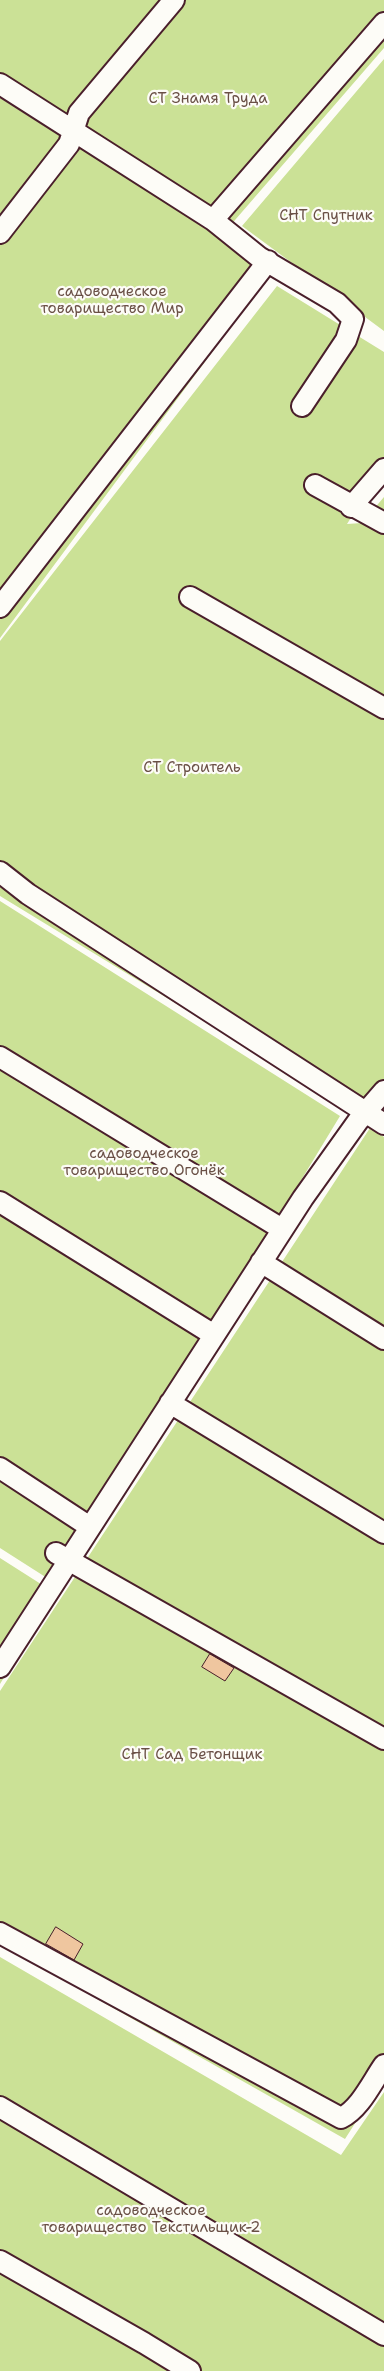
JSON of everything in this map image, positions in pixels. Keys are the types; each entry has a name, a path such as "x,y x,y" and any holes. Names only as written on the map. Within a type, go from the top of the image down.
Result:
{"street":[{"path":"0,233 69,144 79,113 174,0"},
{"path":"213,220 384,23"},
{"path":"0,84 190,208 213,220 259,257 337,303 353,319 346,340 302,406"},
{"path":"0,607 268,261"},
{"path":"352,507 384,469"},
{"path":"315,485 384,523"},
{"path":"190,597 384,708"},
{"path":"0,872 28,894 384,1124"},
{"path":"0,1057 282,1229"},
{"path":"1,1664 63,1556 90,1527 282,1229 366,1112 384,1091"},
{"path":"0,1202 214,1335"},
{"path":"261,1262 384,1339"},
{"path":"170,1403 384,1533"},
{"path":"0,1468 90,1527"},
{"path":"63,1556 384,1739"},
{"path":"0,1933 341,2118 347,2116 359,2102 384,2065"},
{"path":"0,2107 384,2334"},
{"path":"0,2261 190,2371"}],"green space":[{"name":"СТ Знамя Труда","path":"0,0 384,0 384,48 229,227 0,92"},
{"name":"СНТ Спутник","path":"384,59 384,331 242,226"},
{"name":"садоводческое товарищество Мир","path":"0,98 273,270 0,638"},
{"name":"СТ Строитель","path":"277,286 384,352 384,466 347,524 362,523 384,497 384,1083 357,1114 0,896 0,641"},
{"name":"садоводческое товарищество Огонёк","path":"0,901 340,1116 98,1515 47,1578 0,1548"},
{"name":"СНТ Сад Бетонщик","path":"370,1128 384,1137 384,2078 345,2139 0,1944 0,1691"},
{"path":"0,1558 55,1593 0,1684"},
{"name":"садоводческое товарищество Текстильщик-2","path":"0,1957 341,2155 384,2092 384,2371 0,2371"}],"building":[{"path":"210,1654 234,1668 225,1681 202,1667"},
{"path":"56,1927 83,1944 74,1960 46,1944"}]}
